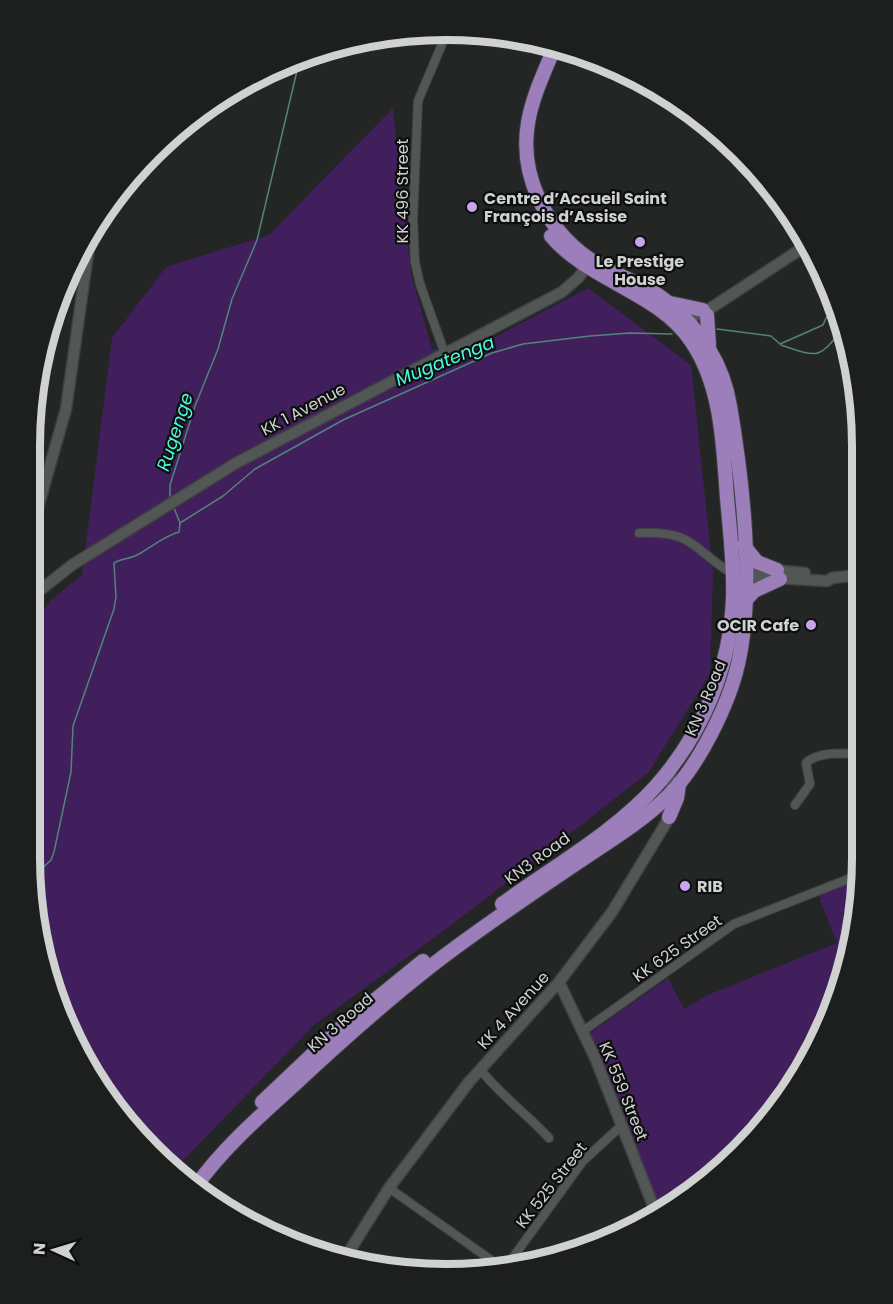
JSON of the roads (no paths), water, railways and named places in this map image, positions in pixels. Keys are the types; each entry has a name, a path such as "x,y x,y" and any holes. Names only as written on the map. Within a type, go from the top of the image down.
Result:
{"highway":[{"name":"KN 3 Road","path":"200,1181 259,1111 434,964 665,811 669,795 695,761 714,723 737,667 747,573 735,437 728,391 712,353 686,328 646,300 568,254 541,222 522,176 521,118 544,52"},
{"name":"KN 3 Road","path":"552,54 528,122 526,153 530,173 550,221 588,264 632,279 668,302 686,328 715,394 725,470"},
{"path":"668,302 707,311 707,340 712,353"},
{"name":"KN3 Road","path":"195,1177 316,1049 436,951 625,814 655,787 670,768 690,741 705,710 724,662 730,634 732,569 725,470"},
{"path":"744,545 757,562 778,575 754,591 745,601"},
{"path":"665,811 677,798 679,784"}],"main road":[{"path":"686,328 707,311 800,248"},
{"path":"40,500 66,409 87,257"},
{"name":"KK 1 Avenue","path":"40,587 72,565 236,463 562,292 588,264"},
{"path":"732,569 747,573 827,581 831,578 852,576"},
{"path":"669,795 670,768"},
{"name":"KK 4 Avenue","path":"349,1252 389,1188 480,1069 559,982 624,895 665,811"},
{"name":"KK 559 Street","path":"559,982 583,1031 654,1207"}],"street":[{"name":"KK 496 Street","path":"444,40 418,101 413,220 420,284 445,354"},
{"path":"639,532 665,532 682,536 732,569"},
{"path":"795,805 810,784 806,764 811,758 852,754"},
{"name":"KK 625 Street","path":"583,1031 734,924 852,878"},
{"path":"480,1069 495,1087 529,1116 549,1138"},
{"name":"KK 525 Street","path":"513,1258 583,1161 622,1125"},
{"path":"389,1188 437,1225 468,1242 493,1261"}],"waterway":[{"name":"Rugenge","path":"170,498 170,485 195,406 218,349 232,299 257,240 297,69"},
{"path":"717,329 771,336 780,344 823,325 826,318 831,315"},
{"name":"Mugatenga","path":"180,523 223,496 255,469 343,420 492,353 523,344 590,336 630,333 672,334"},
{"path":"781,345 811,354 817,353 828,346 837,336"},
{"name":"Rugenge","path":"40,870 51,860 54,852 71,772 73,726 114,609 116,597 114,563 134,556 162,539 179,532 180,523 174,508"}],"place":[{"name":"Centre d’Accueil Saint François d’Assise","path":"472,207"},
{"name":"Le Prestige House","path":"640,242"},
{"name":"OCIR Cafe","path":"811,625"},
{"name":"RIB","path":"685,886"}]}
